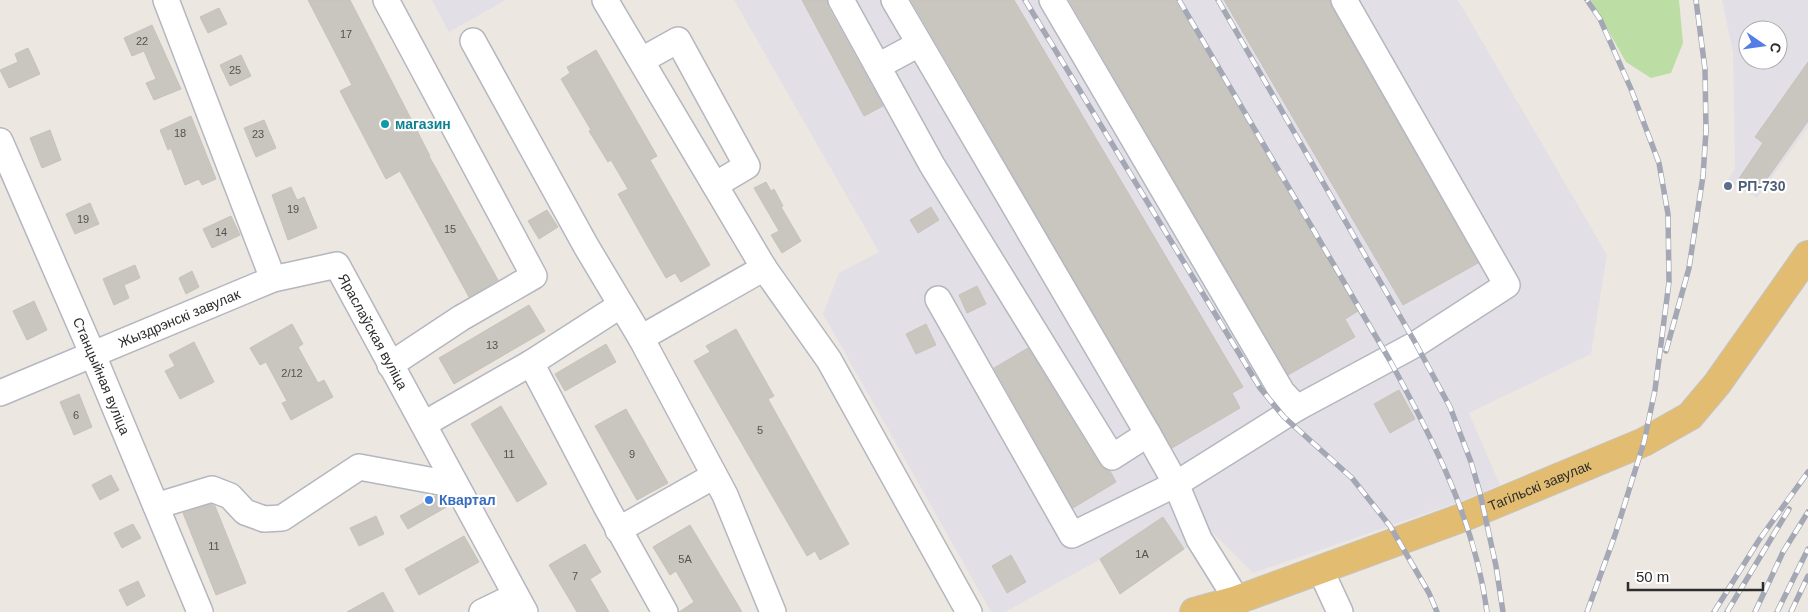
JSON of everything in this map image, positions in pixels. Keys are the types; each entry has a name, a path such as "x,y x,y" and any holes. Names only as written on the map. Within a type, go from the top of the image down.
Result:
{"main road":[{"name":"Тагільскі завулак","path":"1194,612 1237,600 1497,504 1644,442 1690,416 1717,384 1808,255"}],"street":[{"path":"166,0 273,279"},
{"path":"386,0 534,276 461,318 390,365"},
{"path":"605,0 764,268 829,360 969,612"},
{"path":"841,0 932,165 1112,457 1148,434"},
{"path":"894,0 918,44 1148,434 1176,484 1199,539 1237,600"},
{"path":"1052,0 1282,392 1297,408"},
{"path":"938,299 1072,535 1176,484 1297,408 1389,360 1507,285 1344,0"},
{"path":"642,60 678,40 748,166 715,185"},
{"path":"473,41 586,246 640,338 725,495 773,612"},
{"path":"878,66 918,44"},
{"name":"Станцыйная вуліца","path":"0,141 93,355 200,612"},
{"name":"Яраслаўская вуліца","path":"273,279 337,265 520,604"},
{"path":"640,338 764,268"},
{"name":"Жыздрэнскі завулак","path":"0,393 273,279"},
{"path":"424,424 531,362 621,305"},
{"path":"531,362 618,530 665,612"},
{"path":"156,506 212,489 230,496 246,512 264,519 282,518 359,467 456,485"},
{"path":"618,530 714,476"},
{"path":"1321,570 1340,612"},
{"path":"482,612 520,604"}],"shaded area":[{"path":"432,0 506,0 449,32"},
{"path":"734,0 1458,0 1607,255 1591,354 1469,413 1500,485 1459,502 1253,573 1211,531 1120,594 1099,560 1005,612 991,612 823,314 839,273 879,252"},
{"path":"1722,0 1808,0 1808,127 1757,198 1727,181 1735,168 1733,53"}],"green space":[{"path":"1591,0 1679,0 1683,43 1671,73 1651,78 1626,62"}],"building":[{"path":"308,0 350,0 429,156 498,280 469,297 400,171 386,179 340,91 352,85"},
{"path":"802,0 827,0 828,7 883,106 864,116"},
{"path":"911,0 1014,0 1243,387 1232,393 1240,408 1172,448"},
{"path":"1069,0 1175,0 1358,311 1345,319 1355,337 1288,375"},
{"path":"1224,0 1330,0 1332,7 1478,263 1403,305"},
{"path":"219,8 227,24 208,33 200,17"},
{"path":"152,25 181,89 154,100 146,83 156,79 144,51 132,56 124,38"},
{"path":"28,48 40,74 9,88 0,70 18,62 15,54"},
{"path":"596,50 657,156 650,160 710,265 681,282 675,273 666,278 618,194 628,189 611,160 608,162 589,131 591,130 561,79 570,73 567,67"},
{"path":"241,55 251,76 230,86 220,65"},
{"path":"1808,62 1808,121 1757,193 1738,180 1763,143 1755,137"},
{"path":"191,116 216,179 202,185 199,179 185,185 171,148 168,150 160,130"},
{"path":"264,120 276,148 256,157 244,128"},
{"path":"50,130 61,160 42,168 30,138"},
{"path":"766,182 771,191 774,189 783,206 781,207 801,241 782,253 771,235 779,231 754,188"},
{"path":"291,187 297,200 304,197 317,228 288,240 272,195"},
{"path":"90,203 99,224 75,234 66,214"},
{"path":"931,207 939,220 918,233 910,220"},
{"path":"547,210 558,227 539,239 528,221"},
{"path":"231,216 240,235 212,248 203,229"},
{"path":"135,265 140,278 124,285 129,298 114,305 103,279"},
{"path":"192,271 199,287 186,294 179,278"},
{"path":"977,286 986,304 967,313 959,295"},
{"path":"34,301 47,330 27,340 13,311"},
{"path":"529,305 545,331 454,384 439,358"},
{"path":"292,324 303,344 298,347 318,383 324,380 333,397 291,420 282,403 287,401 266,362 260,365 250,348"},
{"path":"926,324 936,345 916,354 906,334"},
{"path":"736,329 774,396 768,399 849,544 820,560 815,551 807,556 694,361 710,352 706,346"},
{"path":"194,342 214,382 180,399 165,371 175,366 169,355"},
{"path":"606,344 616,362 565,391 555,374"},
{"path":"1028,348 1100,465 1110,471 1116,482 1073,508 994,368"},
{"path":"1399,390 1415,419 1390,433 1374,404"},
{"path":"79,394 92,427 74,435 60,402"},
{"path":"501,406 547,484 517,502 471,424"},
{"path":"626,409 668,483 637,500 595,426"},
{"path":"111,475 119,490 100,500 92,485"},
{"path":"436,496 446,498 450,505 408,529 400,516"},
{"path":"211,504 215,506 246,583 216,595 183,513"},
{"path":"376,516 384,534 359,546 350,528"},
{"path":"1163,517 1184,549 1120,594 1100,559"},
{"path":"133,524 141,538 122,548 114,533"},
{"path":"690,525 742,612 679,612 694,602 676,571 670,575 653,547"},
{"path":"464,536 479,562 419,595 405,569"},
{"path":"585,544 601,572 590,579 609,612 577,612 549,565"},
{"path":"1011,555 1026,582 1007,593 992,566"},
{"path":"138,581 145,596 127,606 119,590"},
{"path":"383,592 394,612 347,612"}],"railway":[{"path":"1025,0 1260,388 1284,417 1352,478 1390,526 1429,593 1437,612"},
{"path":"1179,0 1389,359 1421,419 1450,481 1473,545 1487,612"},
{"path":"1218,0 1416,344 1450,407 1471,462 1480,493 1496,566 1503,612"},
{"path":"1587,0 1600,19 1631,89 1659,163 1668,214 1669,282 1655,390 1644,442 1615,535 1587,612"},
{"path":"1666,351 1689,268 1703,176 1706,131 1705,69 1696,0"},
{"path":"1714,612 1759,540 1808,472"},
{"path":"1727,612 1789,509"},
{"path":"1755,612 1783,552 1808,512"},
{"path":"1777,612 1808,549"},
{"path":"1791,612 1808,576"}],"place":[{"name":"магазин","path":"385,124"},
{"name":"РП-730","path":"1728,186"},
{"name":"Квартал","path":"429,500"}]}
